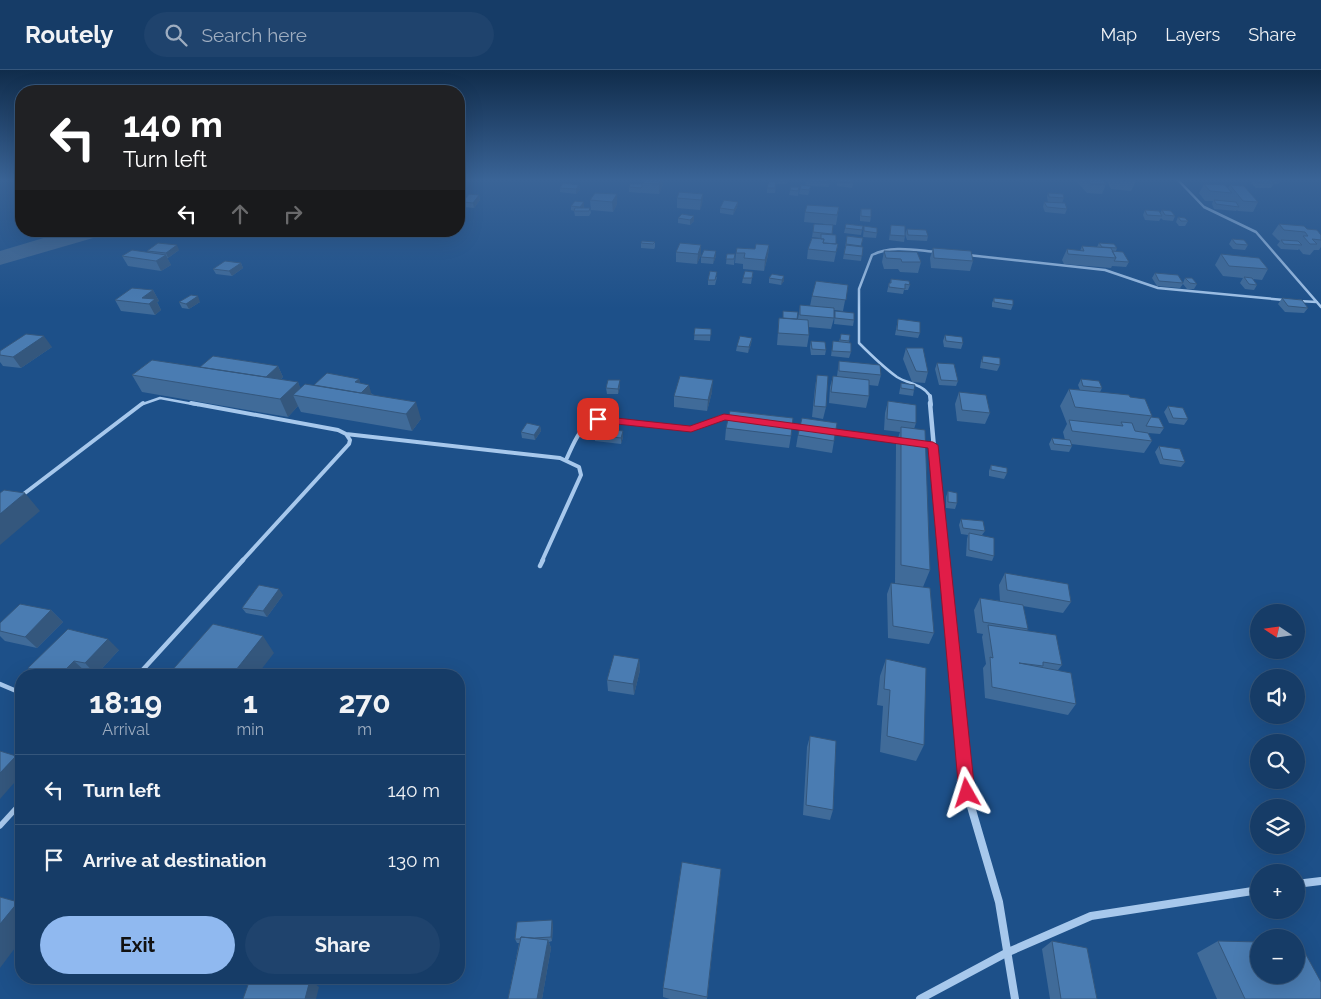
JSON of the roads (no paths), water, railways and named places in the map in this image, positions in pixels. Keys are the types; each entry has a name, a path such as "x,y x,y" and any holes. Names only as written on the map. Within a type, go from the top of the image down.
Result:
{"street":[{"path":"930,396 933,445 967,793 999,902 1015,999"},
{"path":"1305,883 1321,881"},
{"path":"920,999 1006,953 1092,916 1250,891"}],"lane":[{"path":"1237,222 1256,232 1321,307"},
{"path":"930,396 927,390 904,380 887,369 860,343 858,294 875,253 893,250 937,252"},
{"path":"965,255 1105,270 1158,288 1288,300"},
{"path":"1298,301 1317,302"},
{"path":"16,500 140,404 160,398 312,424 346,434 566,460 579,467 581,475 540,566"},
{"path":"566,460 581,429 590,421 598,419 691,429 721,417 738,418"},
{"path":"780,424 807,428"},
{"path":"826,430 905,442"},
{"path":"143,669 349,444 350,440 346,434"},
{"path":"0,684 15,691"},
{"path":"0,826 15,810"}],"waterway":[{"path":"0,258 72,237"}]}
